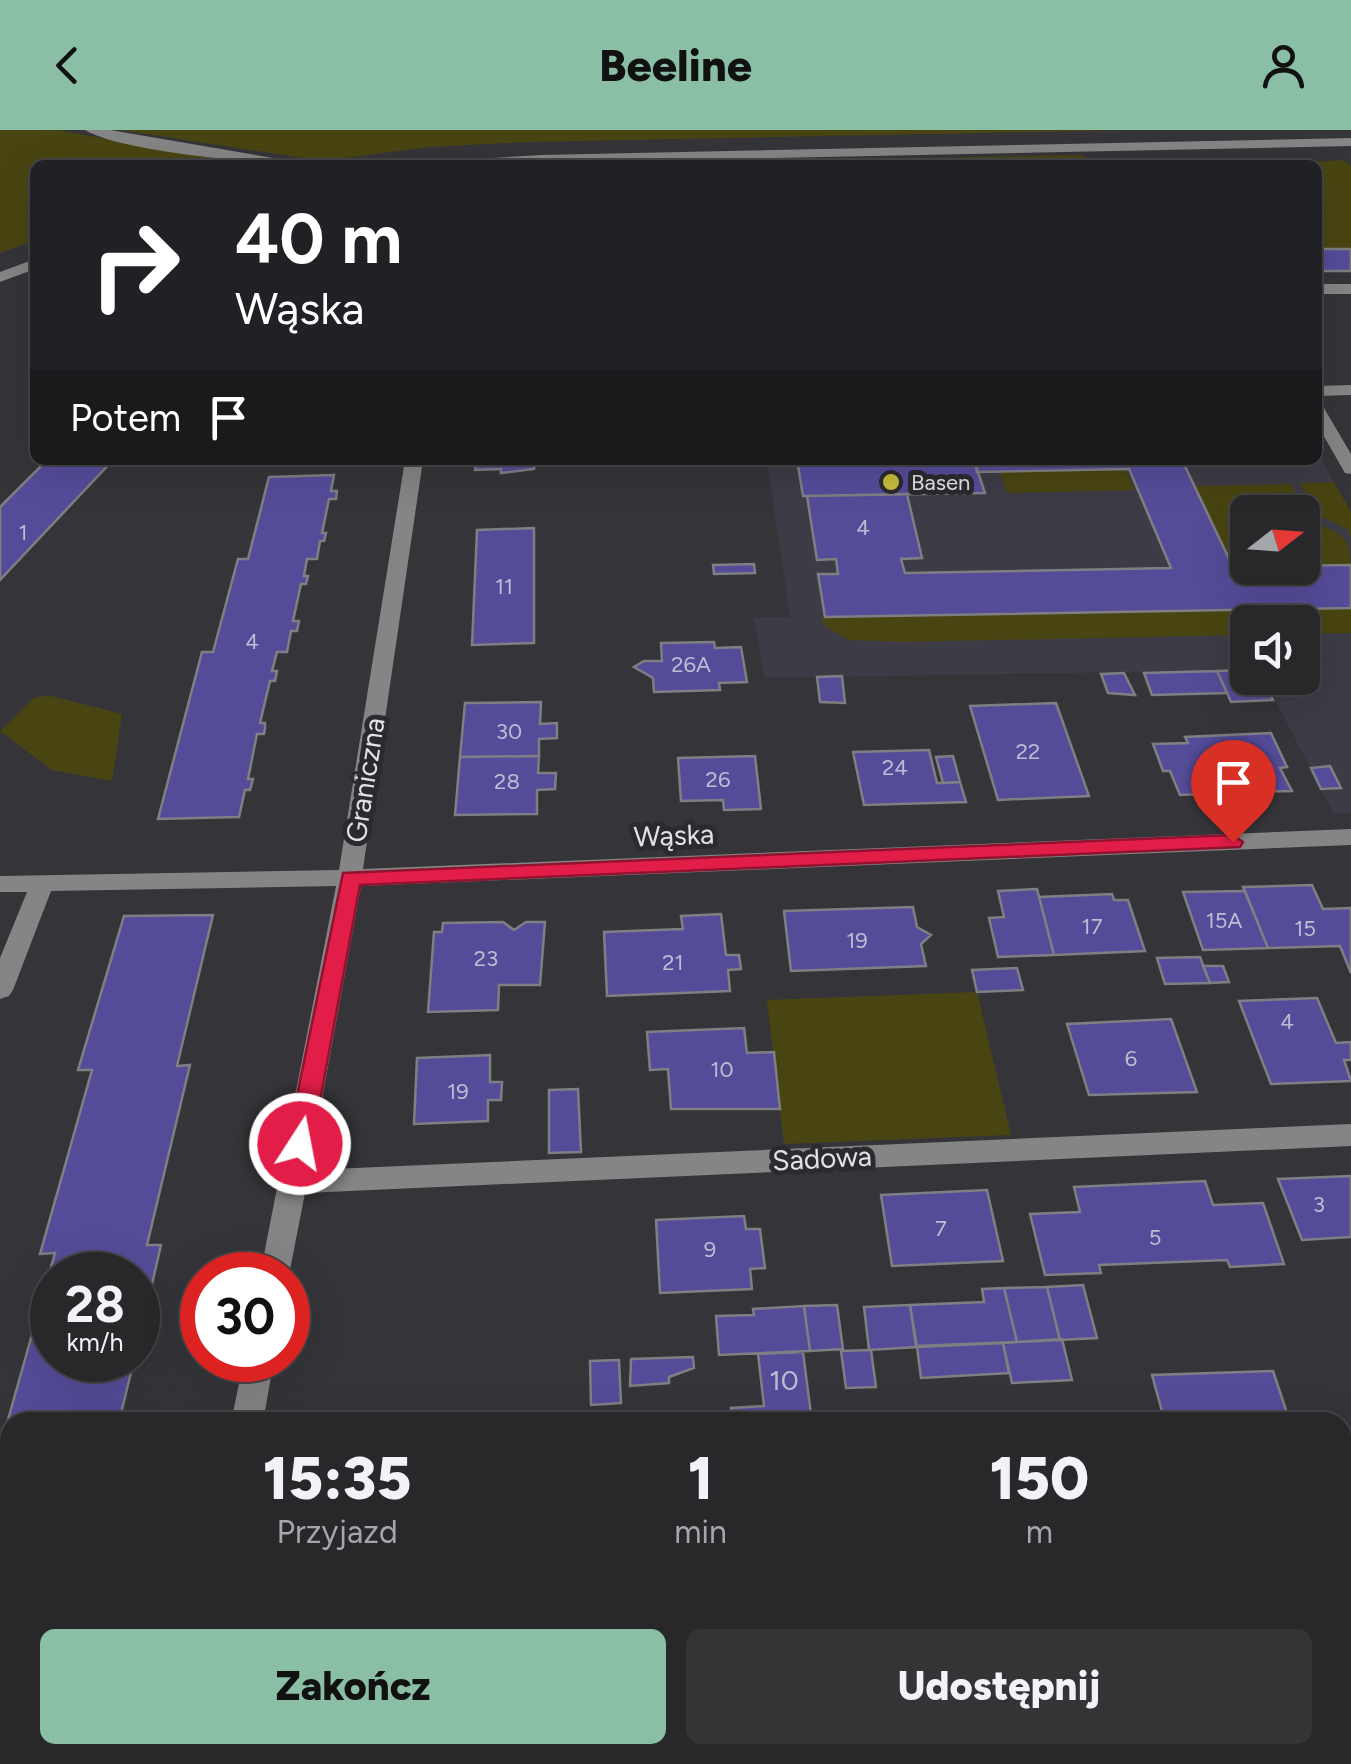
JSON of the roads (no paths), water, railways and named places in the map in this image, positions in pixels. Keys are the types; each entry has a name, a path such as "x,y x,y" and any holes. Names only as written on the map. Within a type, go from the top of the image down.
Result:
{"street":[{"path":"92,130 158,145 270,160"},
{"path":"1207,160 1227,130"},
{"path":"540,160 1351,142"},
{"path":"0,277 30,266"},
{"path":"1322,289 1351,289"},
{"path":"1322,391 1351,390"},
{"path":"1322,419 1351,469"},
{"name":"Graniczna","path":"279,1252 350,878 413,465"},
{"name":"Wąska","path":"0,884 350,878 1351,837"},
{"path":"0,990 42,884"},
{"name":"Sadowa","path":"292,1182 1351,1135"},
{"path":"250,1412 255,1382"}],"place":[{"name":"Basen","path":"891,482"}]}
